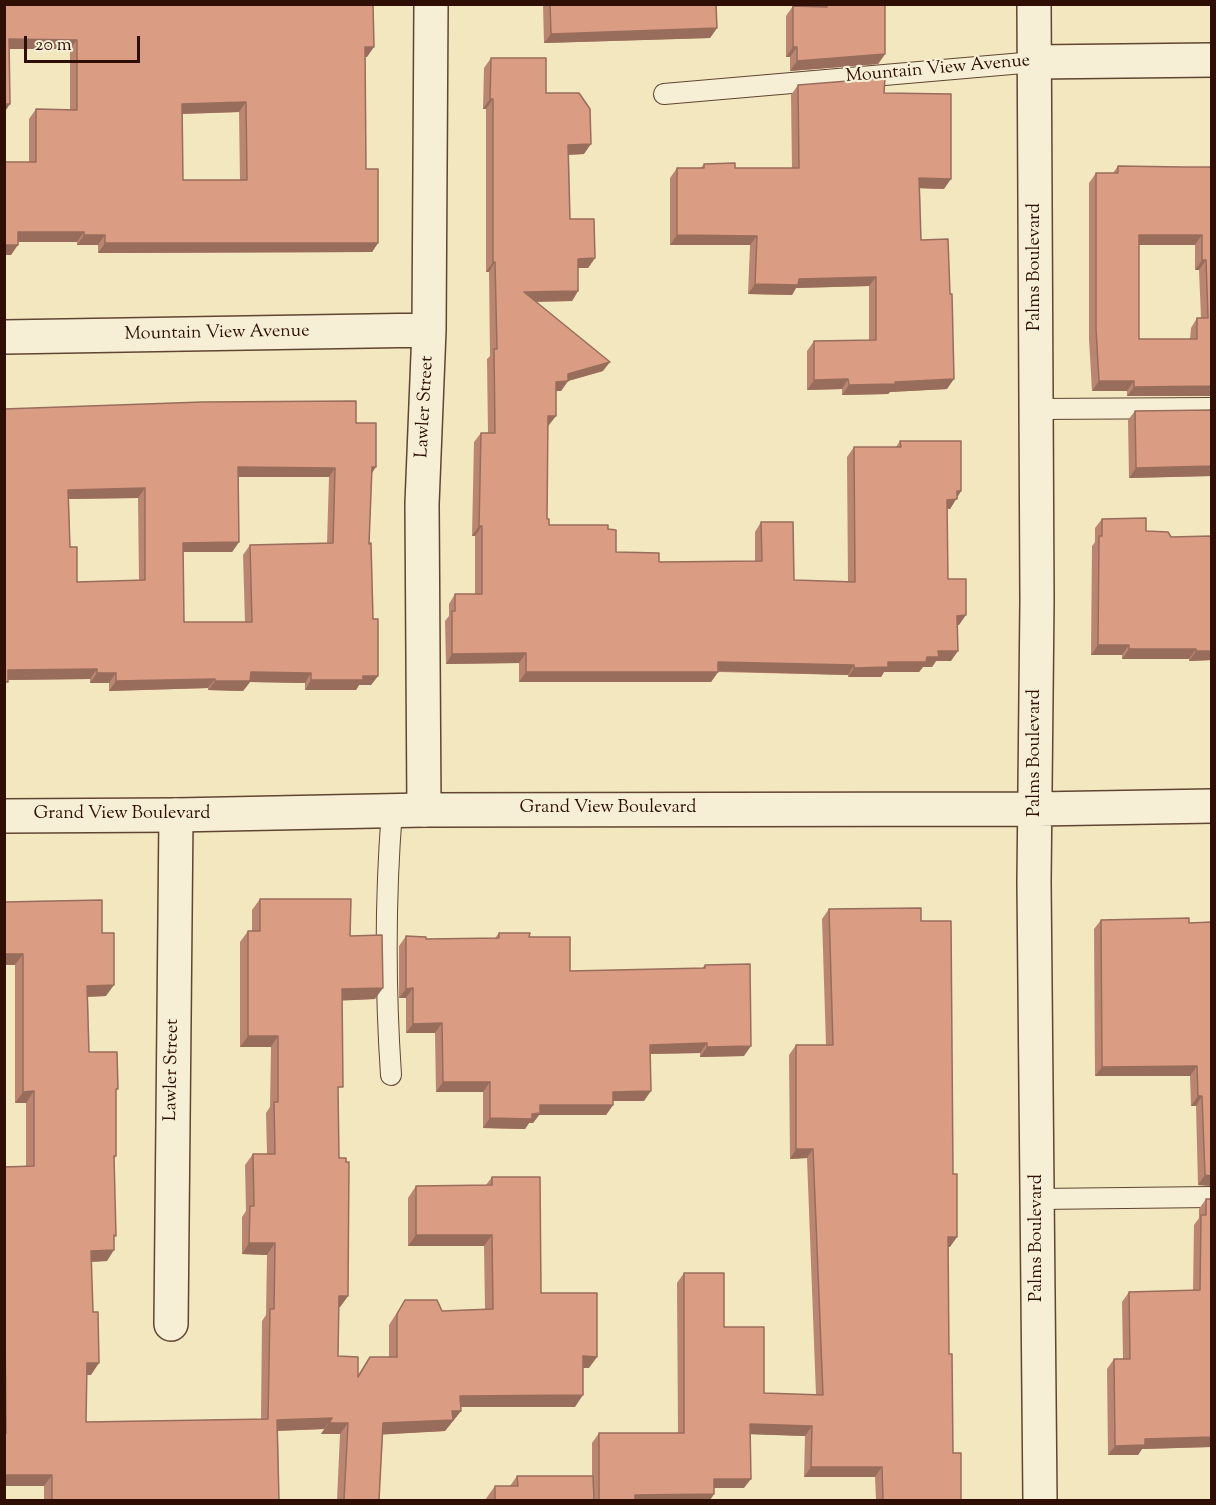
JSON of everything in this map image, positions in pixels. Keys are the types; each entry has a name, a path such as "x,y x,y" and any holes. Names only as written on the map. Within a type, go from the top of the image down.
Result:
{"street":[{"name":"Lawler Street","path":"424,810 422,504 429,330 431,4"},
{"name":"Palms Boulevard","path":"1034,4 1037,409 1034,882 1040,1500"},
{"name":"Mountain View Avenue","path":"1035,62 1212,60"},
{"name":"Mountain View Avenue","path":"4,337 429,330"},
{"name":"Grand View Boulevard","path":"4,816 392,810 1036,809 1212,806"},
{"name":"Lawler Street","path":"171,1324 176,815"}],"lane":[{"name":"Mountain View Avenue","path":"664,94 1035,62"},
{"path":"1037,409 1212,408"},
{"path":"391,1075 386,1004 387,870 392,810"},
{"path":"1038,1199 1212,1197"}],"building":[{"path":"4,4 373,4 374,47 365,47 366,169 378,169 378,243 105,243 105,235 84,235 84,232 18,232 18,245 4,245 4,162 36,162 36,109 77,110 77,40 9,39 10,104 4,104","holes":["246,102 247,180 183,180 182,104"]},
{"path":"550,4 716,4 717,28 551,34"},
{"path":"827,4 885,4 885,54 797,61 797,47 793,47 793,6 827,7"},
{"path":"491,58 546,58 546,93 579,93 590,109 591,144 568,145 570,219 594,219 595,258 578,259 578,291 524,292 610,362 568,374 568,381 556,382 556,416 548,416 547,519 549,519 549,525 608,525 608,529 616,530 616,552 659,553 659,562 762,561 761,522 793,522 794,580 855,582 854,447 901,447 900,441 961,441 961,491 957,491 957,499 947,500 948,579 966,579 966,615 957,616 958,651 938,651 939,657 927,657 926,662 888,662 888,667 854,668 854,665 718,662 718,672 526,672 526,653 452,654 452,611 455,611 455,594 482,594 482,526 479,526 481,433 495,433 494,349 497,349 495,262 493,262"},
{"path":"885,78 884,93 951,94 951,179 919,178 921,240 948,239 954,379 849,385 848,379 814,380 814,341 876,340 876,277 799,279 798,285 755,284 757,236 677,235 677,168 704,168 704,164 735,163 735,168 799,168 798,85"},
{"path":"1118,166 1212,167 1212,386 1134,387 1134,381 1099,381 1096,329 1096,173 1118,173","holes":["1139,235 1202,235 1202,260 1206,260 1208,318 1197,318 1197,339 1139,339"]},
{"path":"356,401 356,423 376,423 376,467 372,467 369,544 371,543 373,619 378,619 378,676 363,676 363,680 311,680 311,673 251,672 250,681 215,681 215,679 116,681 116,673 97,673 97,669 8,670 8,682 4,682 4,409 202,402","holes":["238,467 335,468 333,543 250,545 252,622 184,622 183,543 239,542","145,488 145,580 77,582 77,547 70,547 68,490"]},
{"path":"1212,410 1212,466 1136,468 1135,411"},
{"path":"1146,518 1146,531 1168,532 1171,537 1212,536 1212,651 1129,649 1129,645 1098,645 1099,536 1102,536 1102,519"},
{"path":"260,899 351,899 350,936 382,935 383,988 342,989 343,1087 338,1087 339,1158 346,1158 346,1162 349,1162 348,1296 339,1296 338,1356 358,1357 358,1377 370,1357 397,1357 397,1314 405,1300 437,1300 442,1311 493,1309 492,1235 416,1235 416,1186 492,1185 492,1177 540,1177 541,1293 597,1293 597,1357 583,1356 583,1395 460,1396 461,1411 452,1411 453,1420 383,1423 379,1500 344,1500 348,1423 329,1423 332,1418 277,1420 279,1500 52,1500 52,1475 4,1475 4,1433 6,1433 4,1167 34,1166 34,1091 23,1092 23,954 4,954 4,902 102,900 102,933 114,933 114,985 87,986 89,1052 117,1052 118,1089 116,1089 116,1156 114,1156 116,1236 114,1235 114,1250 91,1251 93,1312 98,1312 99,1363 87,1363 86,1422 268,1419 270,1309 274,1309 275,1243 249,1243 250,1206 254,1206 253,1154 275,1154 274,1102 278,1102 278,1036 248,1036 248,931 260,931"},
{"path":"921,908 921,921 951,921 953,1174 957,1174 957,1237 948,1237 949,1354 952,1354 953,1453 961,1453 961,1500 883,1500 882,1467 811,1467 812,1426 750,1424 751,1479 714,1479 714,1494 635,1495 635,1500 599,1500 599,1433 684,1433 684,1273 724,1273 724,1327 764,1327 764,1393 823,1395 813,1149 796,1149 796,1045 833,1045 829,909"},
{"path":"1189,918 1189,923 1212,922 1212,1176 1205,1175 1202,1096 1198,1096 1197,1066 1102,1067 1101,920"},
{"path":"499,933 530,933 529,937 570,937 570,971 705,968 705,965 750,964 751,1046 707,1047 707,1043 650,1045 651,1091 613,1092 613,1105 540,1105 540,1113 532,1114 532,1119 490,1118 490,1082 443,1082 442,1023 413,1024 413,988 406,989 406,936 426,937 426,939 499,938"},
{"path":"1206,1199 1212,1199 1212,1437 1145,1439 1145,1445 1115,1446 1114,1359 1130,1359 1129,1292 1200,1290 1201,1215 1206,1215"},
{"path":"517,1476 593,1476 594,1500 495,1500 495,1486 518,1486"}]}
